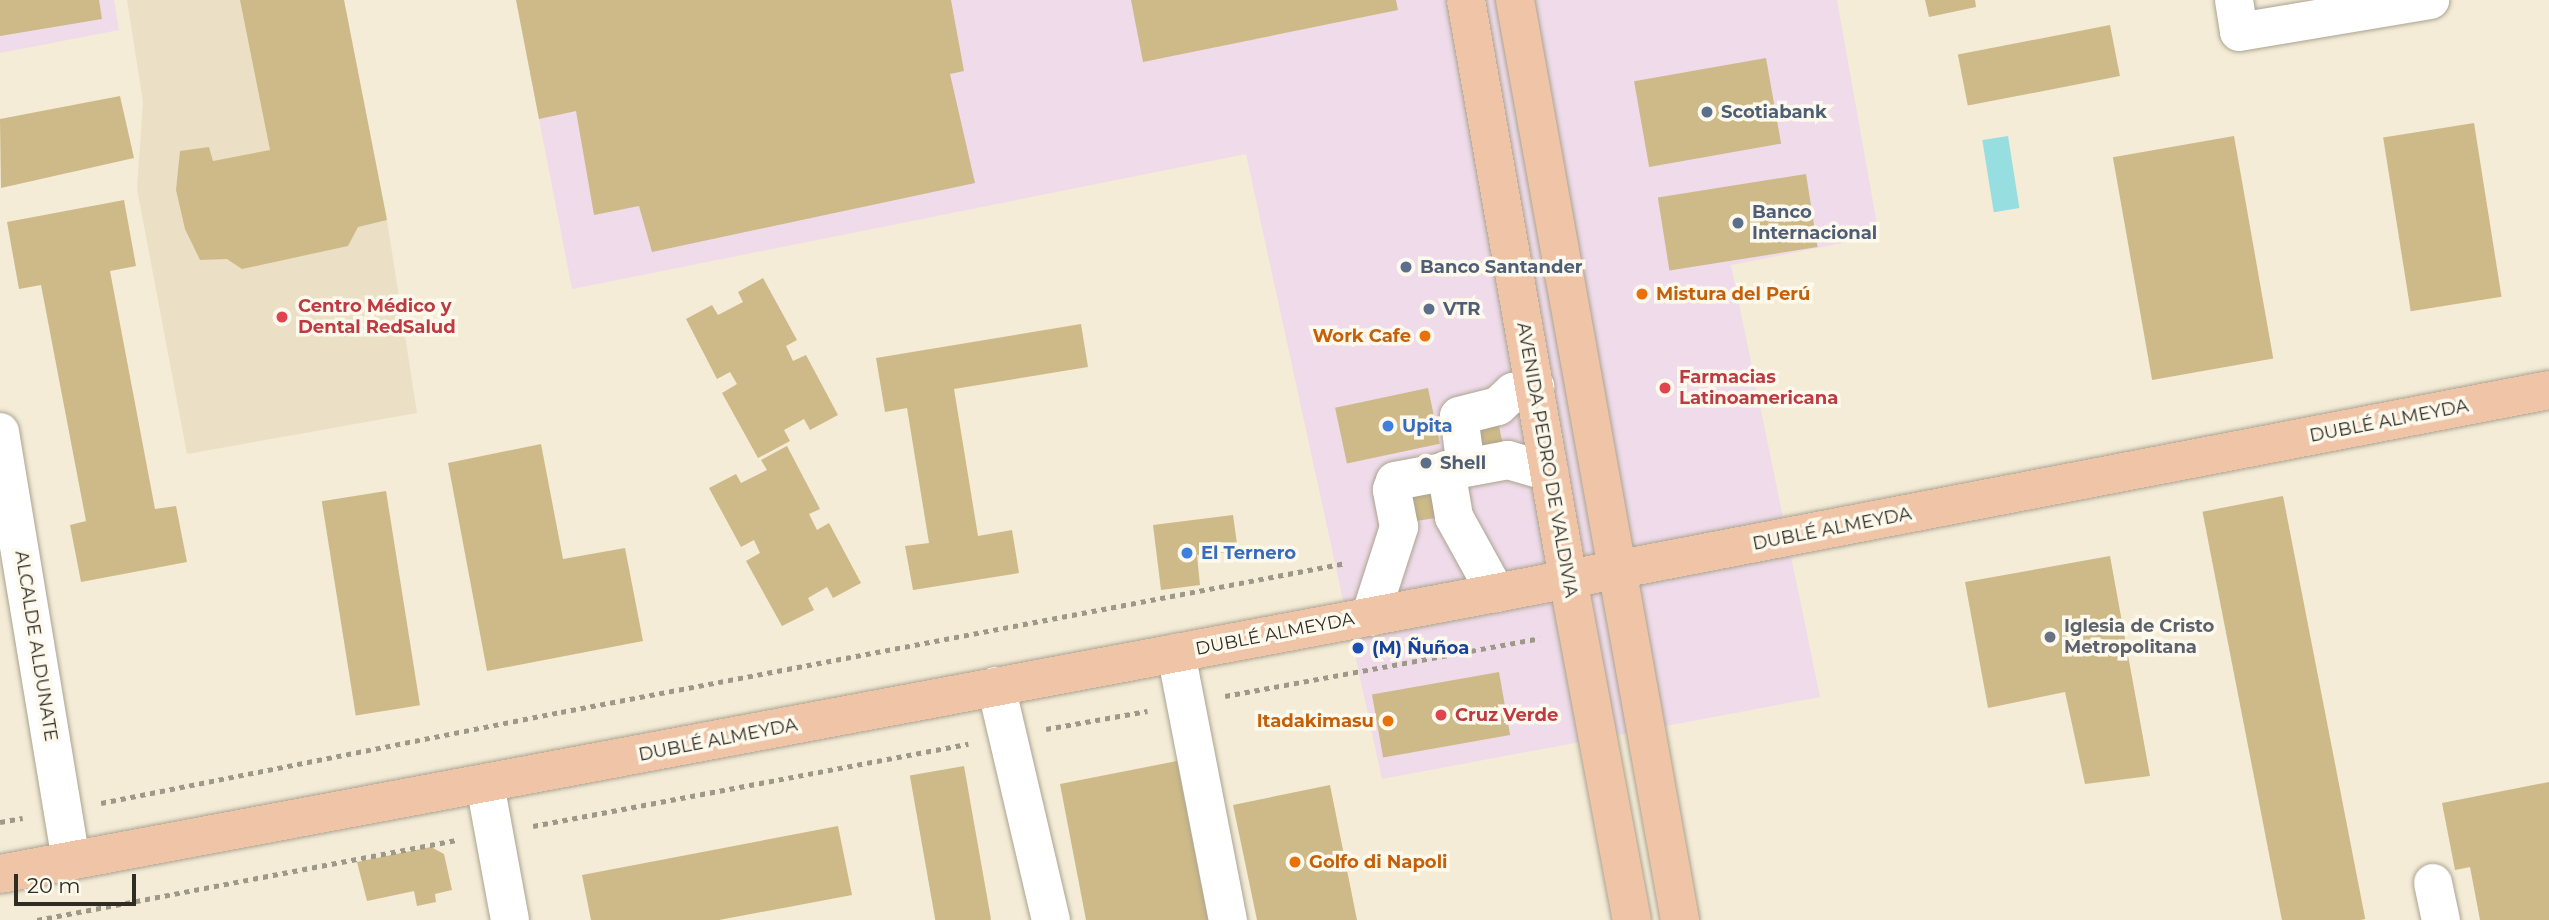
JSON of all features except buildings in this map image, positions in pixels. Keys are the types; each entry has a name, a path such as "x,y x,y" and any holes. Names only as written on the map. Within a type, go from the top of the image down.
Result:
{"main road":[{"name":"AVENIDA PEDRO DE VALDIVIA","path":"1466,0 1568,579 1632,920"},
{"path":"1515,0 1615,570 1680,920"},
{"name":"DUBLÉ ALMEYDA","path":"0,874 1370,617 2549,390"}],"street":[{"path":"2234,0 2239,32 2430,0"},
{"path":"1496,593 1454,517 1459,416 1498,407 1513,392 1535,387"},
{"path":"1498,407 1508,460"},
{"name":"ALCALDE ALDUNATE","path":"0,432 71,860"},
{"path":"1370,617 1396,541 1392,490 1395,481 1508,460 1549,472"},
{"path":"1396,541 1454,517"},
{"path":"1177,653 1228,920"},
{"path":"996,686 1051,920"},
{"path":"485,784 510,920"},
{"path":"2433,883 2441,920"}],"path":[{"path":"63,810 575,709 1396,541"},
{"path":"37,920 1578,631"}],"shaded area":[{"path":"0,0 114,0 119,30 0,53"},
{"name":"Centro Médico y Dental RedSalud","path":"127,0 344,0 387,220 417,413 187,454 137,189 143,102"},
{"path":"516,0 1837,0 1879,236 1731,265 1820,697 1382,779 1246,154 572,289"}],"water":[{"path":"2008,136 2019,208 1994,212 1982,140"}],"place":[{"name":"Scotiabank","path":"1707,112"},
{"name":"Banco Internacional","path":"1738,223"},
{"name":"Banco Santander","path":"1406,267"},
{"name":"Mistura del Perú","path":"1642,294"},
{"name":"VTR","path":"1429,309"},
{"name":"Centro Médico y Dental RedSalud","path":"282,317"},
{"name":"Work Cafe","path":"1425,336"},
{"name":"Farmacias Latinoamericana","path":"1665,388"},
{"name":"Upita","path":"1388,426"},
{"name":"Shell","path":"1426,463"},
{"name":"El Ternero","path":"1187,553"},
{"name":"Iglesia de Cristo Metropolitana","path":"2050,637"},
{"name":"(M) Ñuñoa","path":"1358,648"},
{"name":"Cruz Verde","path":"1441,715"},
{"name":"Itadakimasu","path":"1388,721"},
{"name":"Golfo di Napoli","path":"1295,862"}]}
